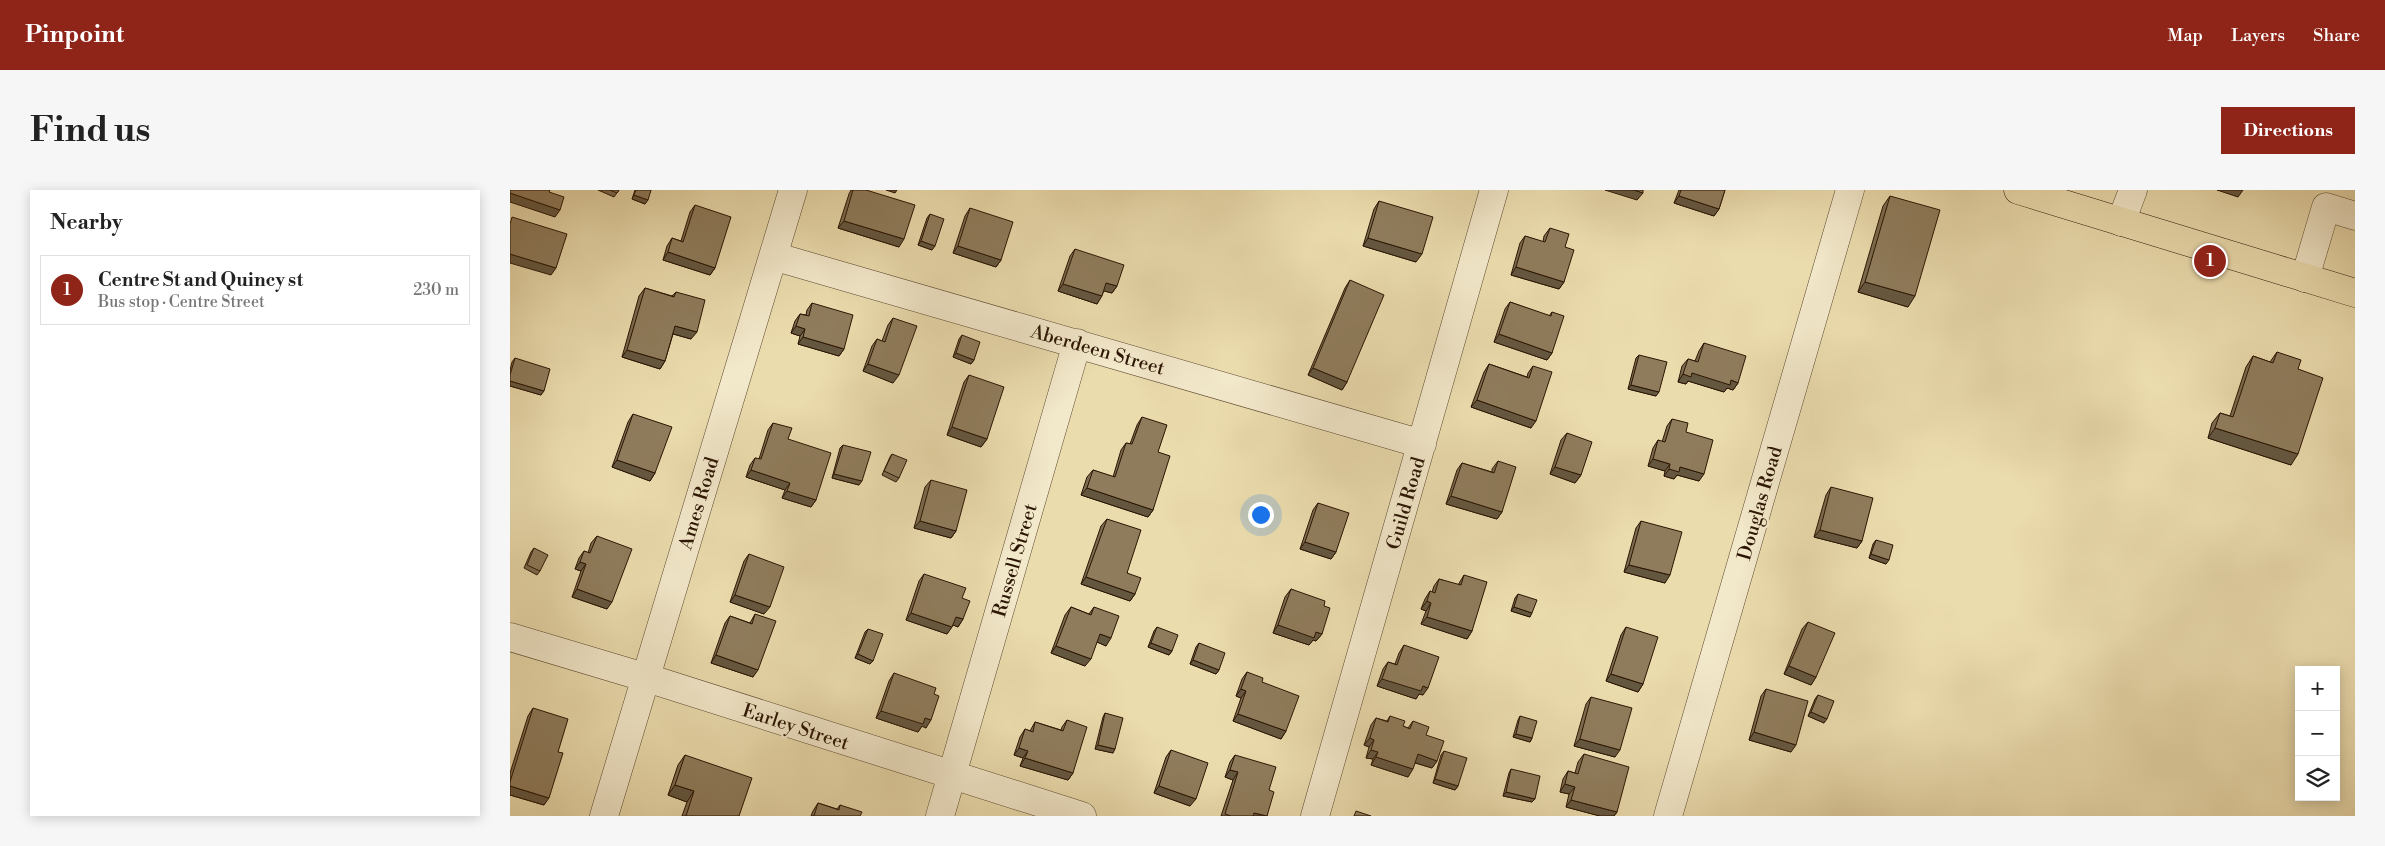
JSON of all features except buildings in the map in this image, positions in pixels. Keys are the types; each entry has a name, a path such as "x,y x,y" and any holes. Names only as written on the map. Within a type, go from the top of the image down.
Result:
{"main road":[{"path":"2018,190 2355,293"}],"street":[{"name":"Ames Road","path":"604,816 644,677 793,190"},
{"name":"Guild Road","path":"1315,816 1494,190"},
{"name":"Douglas Road","path":"1668,816 1850,190"},
{"path":"2122,222 2132,190"},
{"path":"2305,278 2329,198 2355,216"},
{"name":"Aberdeen Street","path":"773,256 1422,444"},
{"name":"Russell Street","path":"940,816 1077,343"},
{"name":"Earley Street","path":"510,637 644,677 1082,816"}],"place":[{"name":"Centre St and Quincy st","path":"2210,261"}]}
